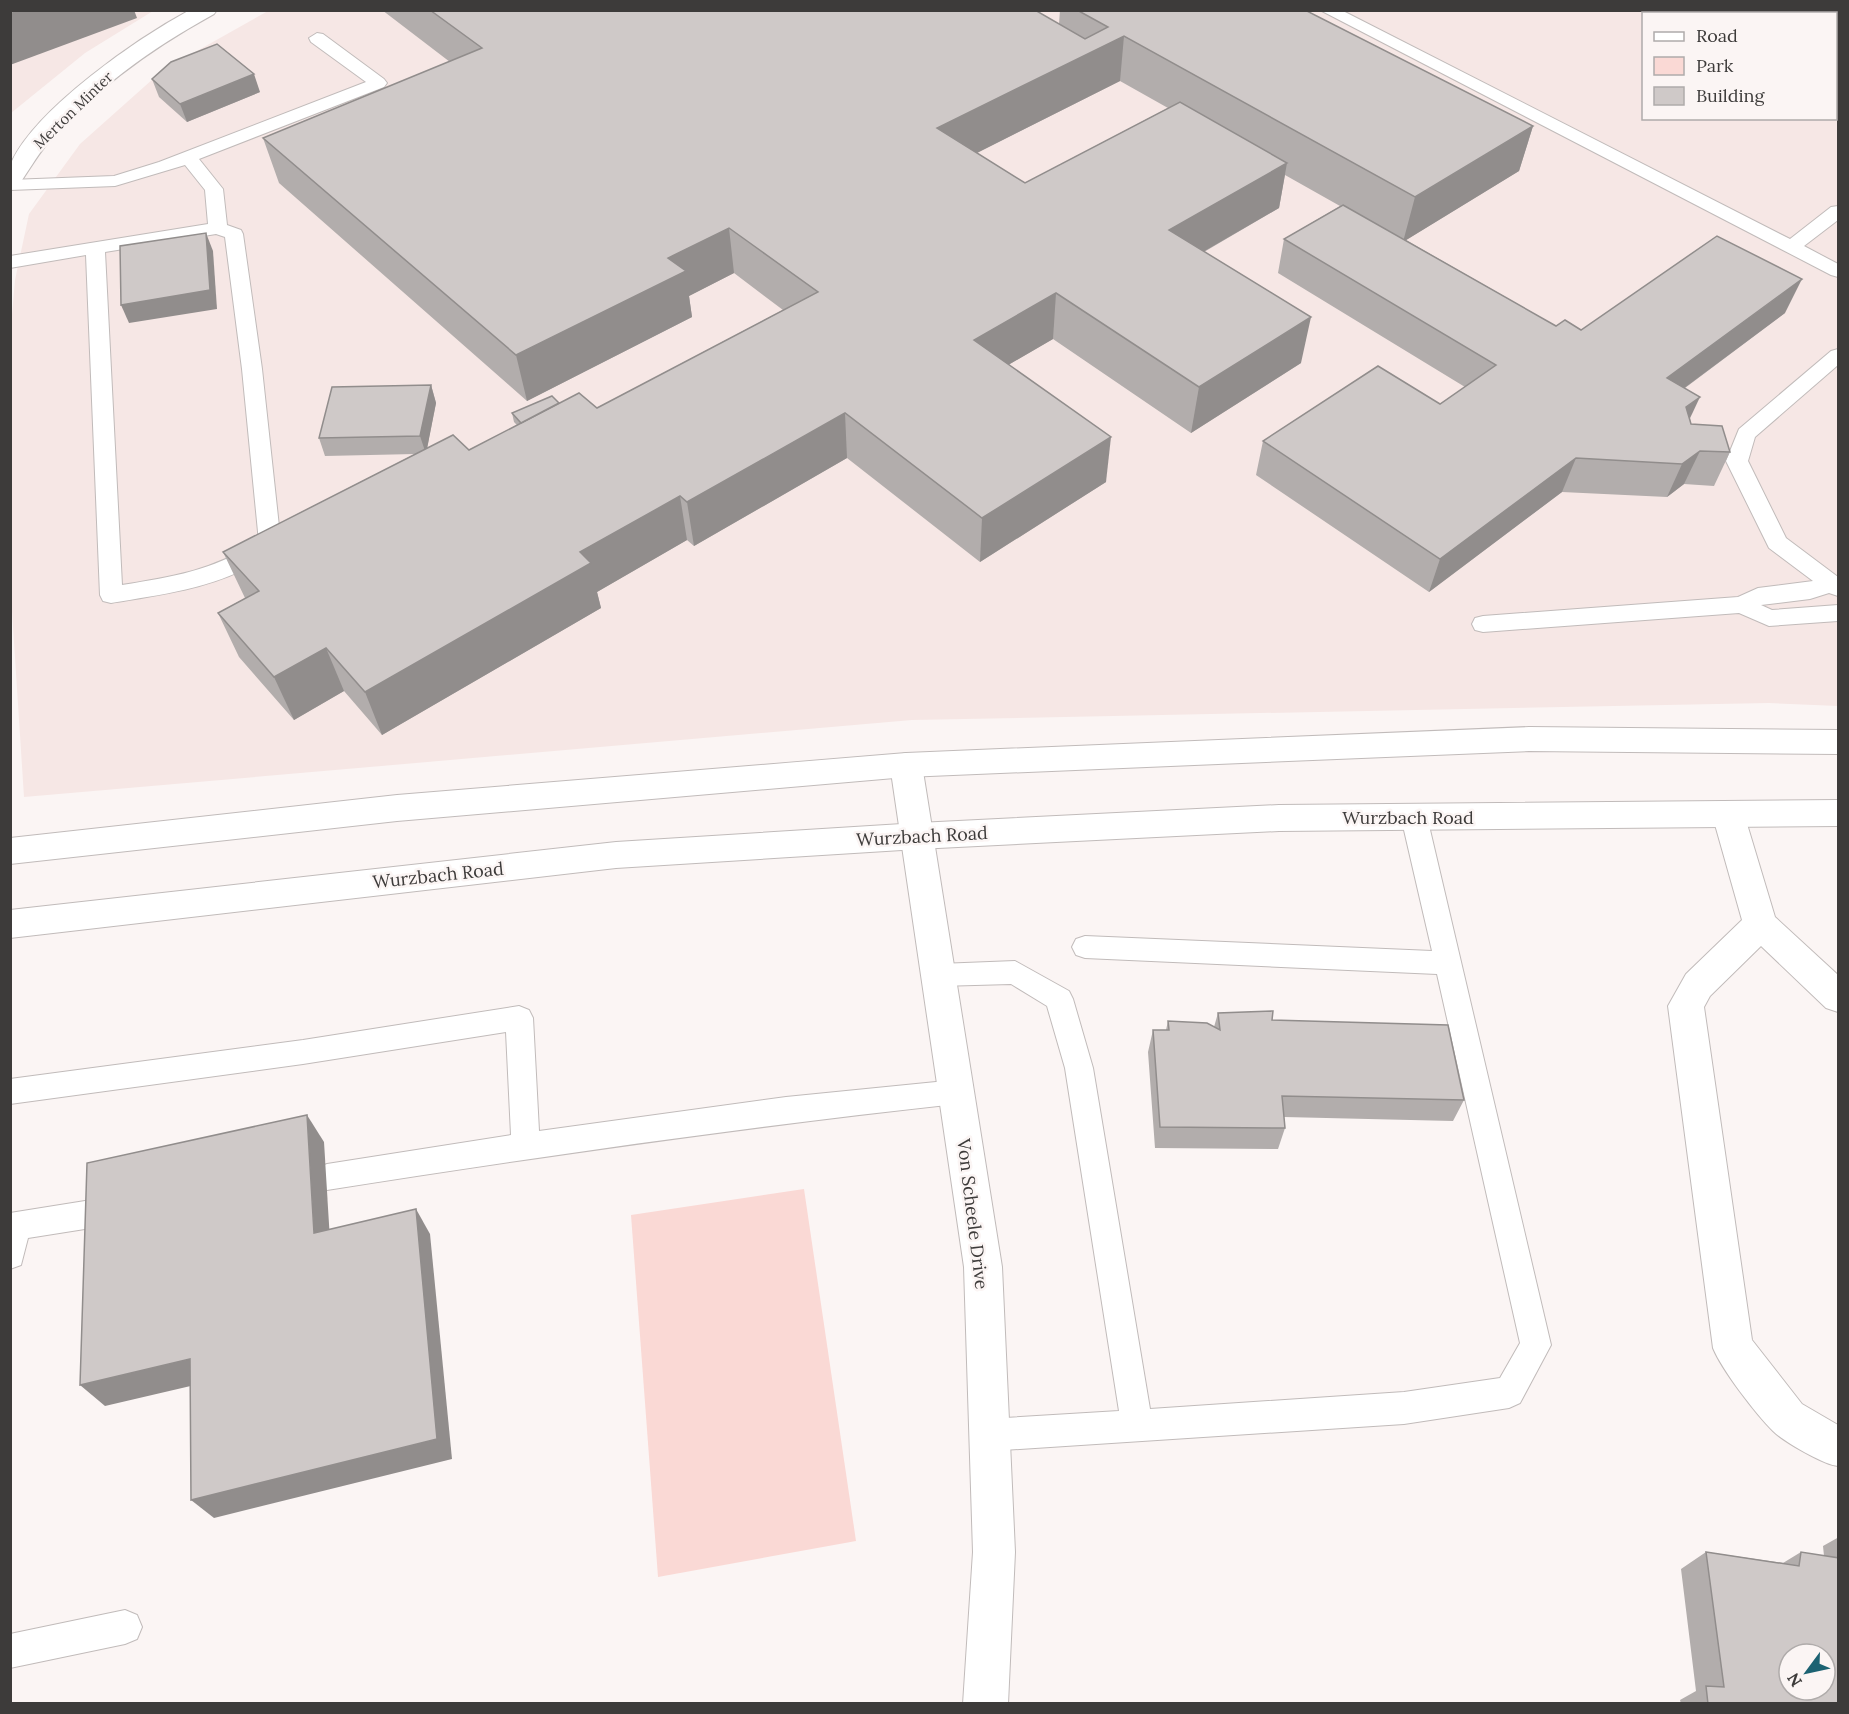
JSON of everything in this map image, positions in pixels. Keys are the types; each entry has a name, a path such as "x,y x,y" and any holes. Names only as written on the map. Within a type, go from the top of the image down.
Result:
{"main road":[{"name":"Merton Minter","path":"10,183 39,140 108,73 185,21 207,10"},
{"path":"10,851 397,808 906,765 1529,739 1839,742"},
{"name":"Von Scheele Drive","path":"906,765 983,1267 993,1552 985,1704"},
{"name":"Wurzbach Road","path":"10,924 616,855 918,836 1279,818 1839,813"},
{"path":"1728,814 1760,924 1839,997"},
{"path":"1760,924 1722,964 1698,985 1686,1006 1733,1348 1788,1418 1834,1445 1839,1445"}],"lane":[{"path":"1328,10 1839,271"},
{"path":"10,183 115,181 188,158 378,83 317,38"},
{"path":"188,158 214,189 218,228"},
{"path":"1791,247 1839,211"},
{"path":"10,262 94,248 218,228 234,234 252,369 270,545 239,564 193,581 111,595 94,248"},
{"path":"1835,585 1777,543 1737,461 1746,434 1839,355"},
{"path":"1483,624 1742,605 1758,596 1810,591 1835,585"},
{"path":"1742,605 1769,618 1839,612"},
{"path":"988,1435 1404,1408 1509,1392 1536,1345 1414,817"},
{"path":"1085,947 1448,963"},
{"path":"939,975 1015,972 1059,999 1079,1068 1137,1425"},
{"path":"10,1092 303,1052 519,1018 526,1146"},
{"path":"327,1177 526,1146 786,1110 956,1092"},
{"path":"10,1255 13,1226 110,1210"},
{"path":"10,1651 125,1627"}],"shaded area":[{"path":"11,11 153,11 85,53 11,113"},
{"path":"268,11 1838,11 1838,706 1769,703 912,720 24,797 10,580 10,338 15,280 29,214 80,144 163,70"}],"green space":[{"path":"804,1189 856,1541 658,1577 631,1215"}],"building":[{"path":"430,10 1035,10 1085,39 1108,27 1077,10 1305,10 1533,126 1415,197 1124,36 937,128 1025,183 1180,102 1287,163 1169,230 1311,317 1199,387 1056,293 974,340 1111,437 982,518 845,413 687,502 680,496 580,552 591,563 365,692 326,648 274,677 218,613 259,591 223,552 453,435 469,450 579,393 597,408 818,292 729,228 668,258 686,271 516,355 263,138 482,48"},
{"path":"217,44 254,74 180,104 152,79 171,62"},
{"path":"1343,205 1556,326 1565,320 1581,330 1717,236 1802,279 1667,378 1700,397 1686,407 1691,424 1722,426 1730,452 1700,451 1682,464 1576,458 1440,559 1263,441 1378,366 1440,404 1496,365 1284,239"},
{"path":"206,233 210,290 121,305 120,246"},
{"path":"431,385 420,436 319,438 332,387"},
{"path":"552,396 559,403 521,423 512,413"},
{"path":"1273,1011 1272,1020 1448,1025 1464,1100 1282,1096 1285,1128 1160,1127 1153,1030 1169,1030 1168,1021 1207,1023 1220,1030 1218,1013"},
{"path":"307,1115 314,1233 416,1209 437,1439 191,1500 190,1359 80,1385 87,1163"},
{"path":"1706,1552 1799,1566 1801,1552 1839,1558 1839,1704 1708,1704 1706,1686 1724,1687"}]}
